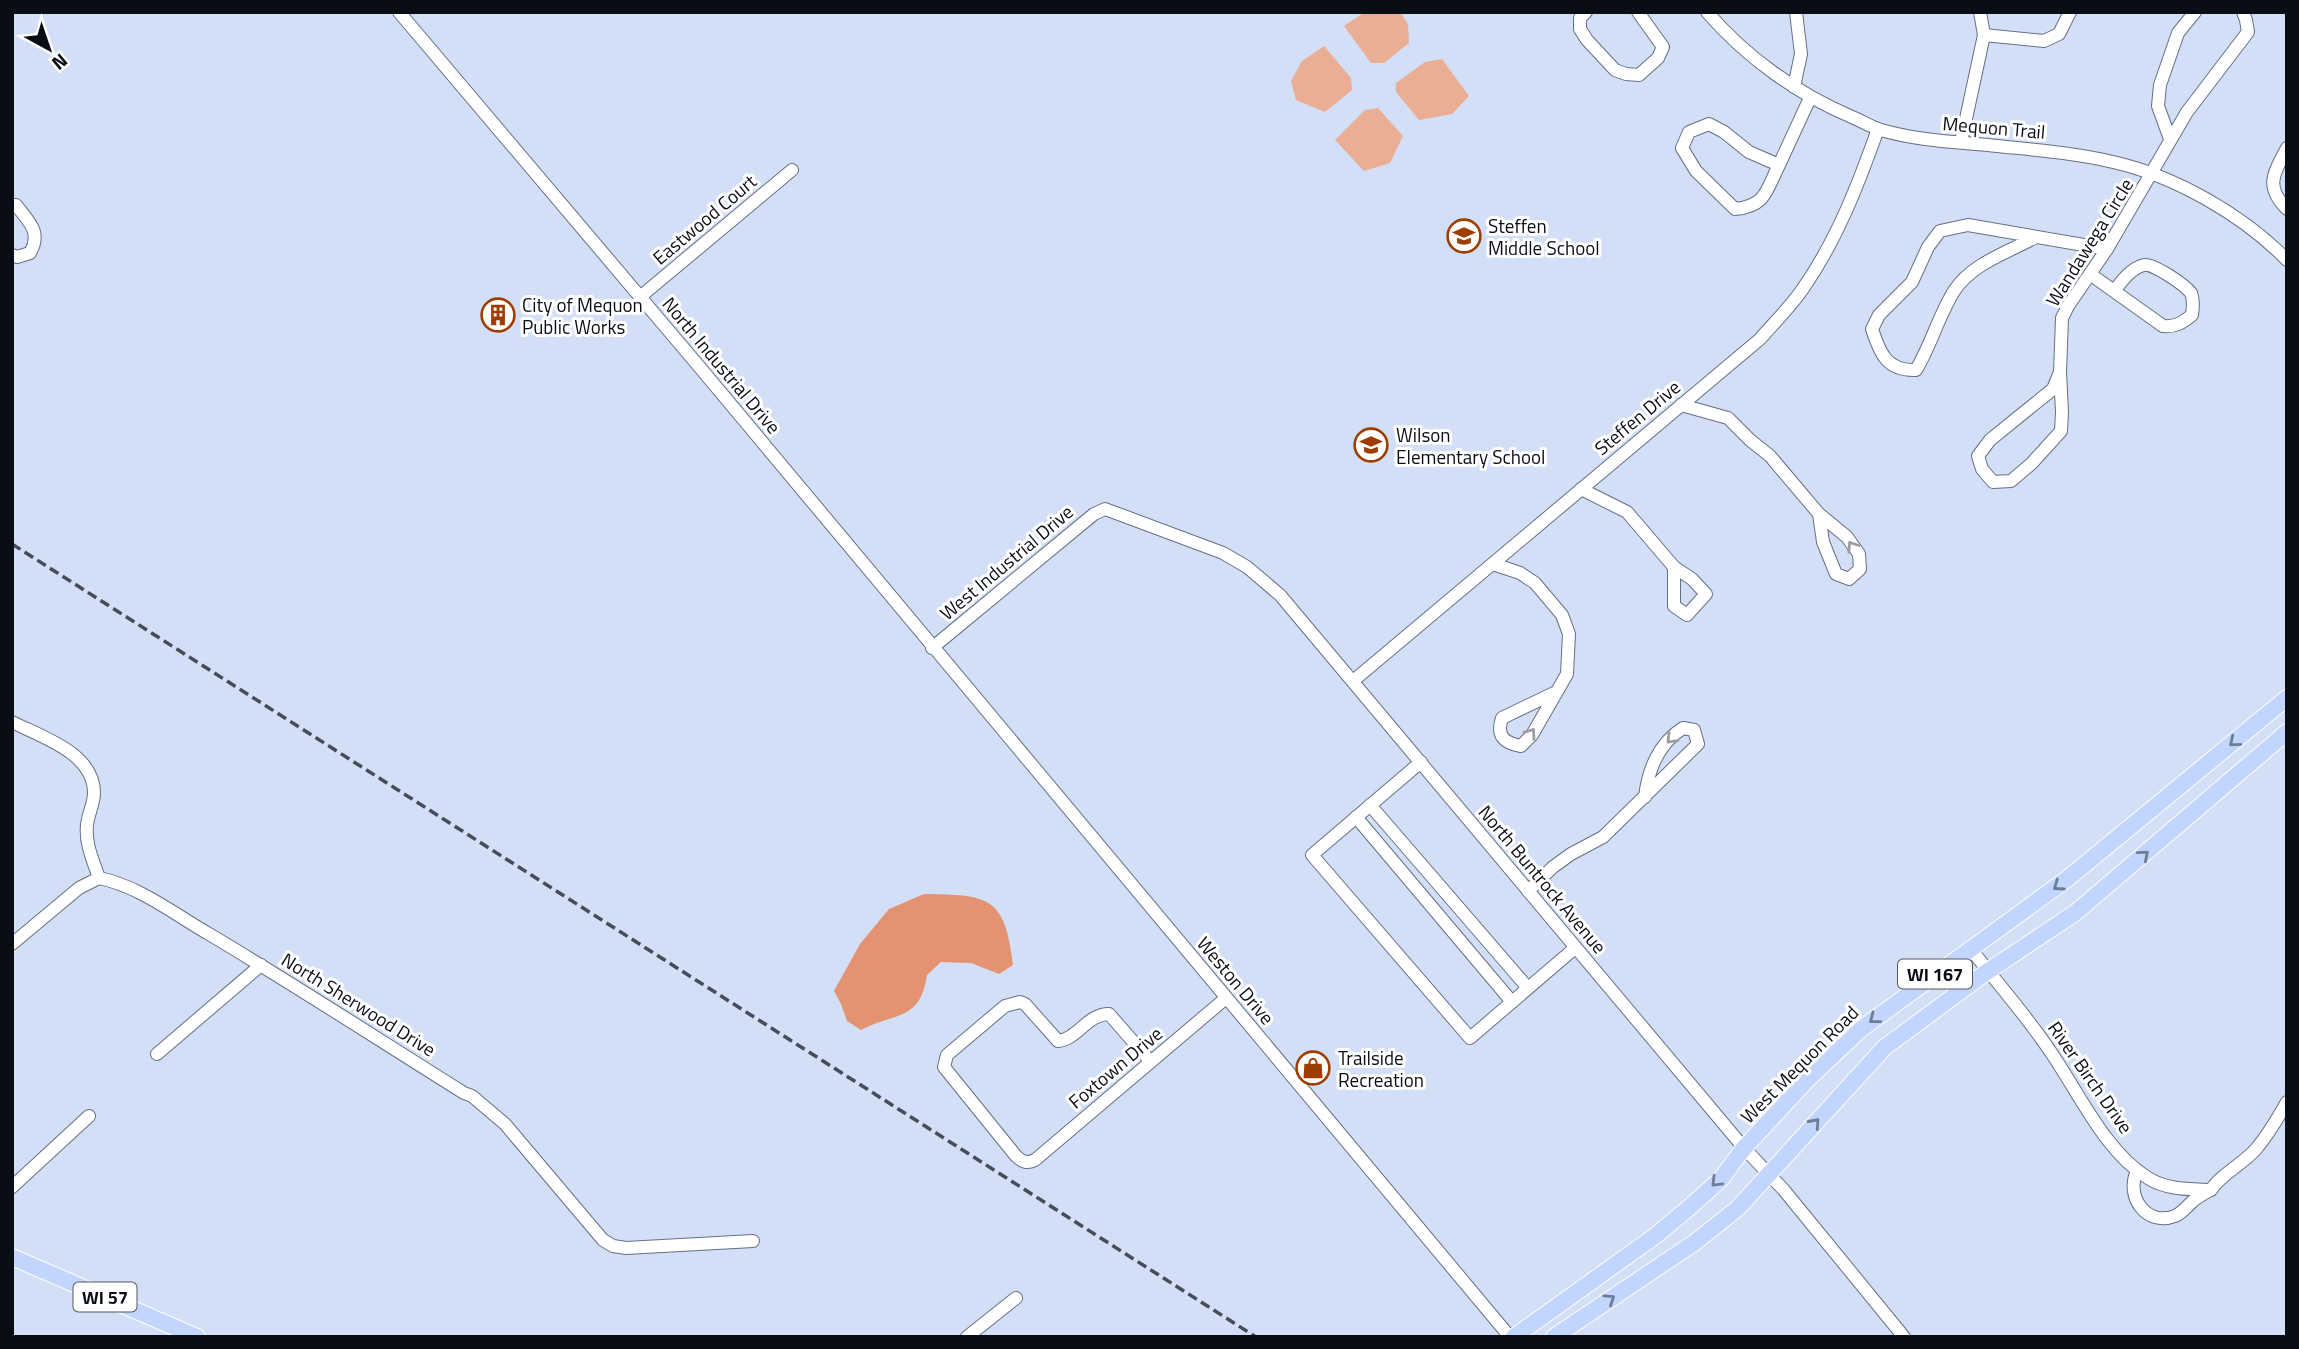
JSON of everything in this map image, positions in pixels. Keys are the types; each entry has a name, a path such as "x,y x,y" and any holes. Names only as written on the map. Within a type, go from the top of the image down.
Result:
{"main road":[{"name":"West Mequon Road","path":"1512,1337 1655,1236 1691,1206 1721,1179 1744,1148 1806,1081 1861,1029 2067,880 2287,698"},
{"name":"WI 167","path":"1554,1337 1694,1243 1738,1208 1885,1047 2075,912 2287,732"},
{"path":"2164,801 2182,821"},
{"name":"WI 57","path":"12,1257 197,1337"}],"street":[{"name":"North Industrial Drive","path":"399,12 932,648"},
{"path":"1586,12 1580,18 1580,29 1587,40 1615,70 1639,75 1657,58 1663,47 1638,12"},
{"name":"Mequon Trail","path":"1707,12 1729,37 1810,98 1878,129 1927,140 2076,155 2115,162 2199,196 2241,219 2286,259"},
{"path":"1794,87 1801,54 1796,12"},
{"path":"1961,142 1984,35 1980,12"},
{"path":"1984,35 2044,41 2059,34 2070,12"},
{"path":"2170,139 2158,106 2160,85 2178,33 2195,12"},
{"name":"Wandawega Circle","path":"2060,372 2053,388 1990,440 1978,456 1982,469 1993,482 2011,481 2032,463 2061,431 2062,318 2152,175 2187,112 2248,32 2243,12"},
{"path":"1779,165 1749,152 1709,124 1689,132 1682,148 1696,171 1735,209 1751,207 1763,199 1779,165 1810,98"},
{"name":"Steffen Drive","path":"1353,681 1760,339 1802,291 1831,243 1848,208 1878,129"},
{"path":"2287,148 2273,175 2274,195 2287,209"},
{"name":"Eastwood Court","path":"640,298 792,170"},
{"path":"12,205 16,205 35,229 35,245 30,253 17,257 12,255"},
{"path":"2036,237 1997,255 1973,271 1955,289 1916,370 1903,370 1889,364 1878,348 1872,329 1879,315 1912,282 1928,247 1940,232 1968,225 2107,249"},
{"path":"2090,274 2163,326 2172,327 2192,315 2191,294 2153,265 2134,269 2114,290"},
{"path":"1681,405 1728,418 1770,456 1819,514 1847,537 1859,554 1860,569 1849,579 1836,575 1823,542 1819,514"},
{"path":"1581,489 1627,512 1674,567"},
{"name":"West Industrial Drive","path":"932,648 1094,514 1105,509"},
{"name":"North Buntrock Avenue","path":"1105,509 1223,553 1247,568 1280,595 1900,1332"},
{"path":"1493,564 1520,573 1535,583 1562,615 1569,634 1567,674 1532,734 1521,746 1509,744 1501,737 1499,726 1502,718 1554,693"},
{"name":"Weston Drive","path":"932,648 1512,1337"},
{"path":"12,722 74,754 85,765 94,790 87,824 87,842 99,878 79,888 12,944"},
{"path":"1528,891 1571,854 1603,837 1645,797 1698,744 1694,730 1683,728 1670,736 1647,778 1645,797"},
{"path":"1421,762 1312,855 1470,1038 1575,948"},
{"path":"1370,805 1528,988"},
{"path":"1356,817 1512,1002"},
{"name":"North Sherwood Drive","path":"99,878 113,880 136,891 261,965 471,1096 505,1124 603,1240 613,1246 626,1248 753,1241"},
{"name":"River Birch Drive","path":"1971,949 2050,1051 2089,1113 2137,1171 2166,1186 2211,1190"},
{"path":"157,1054 261,965"},
{"name":"Foxtown Drive","path":"1151,1062 1109,1014 1095,1016 1068,1038 1058,1041 1026,1004 1020,1002 1005,1006 947,1055 944,1068 1016,1156 1028,1163 1035,1160 1151,1062 1226,998"},
{"path":"2137,1171 2132,1192 2137,1203 2146,1213 2173,1217 2211,1190 2215,1182 2234,1170 2257,1149 2287,1102"},
{"path":"12,1187 89,1116"},
{"path":"967,1337 1016,1298"},
{"path":"1886,1337 1900,1332"}],"shaded area":[{"path":"1365,12 1400,12 1408,24 1409,43 1384,63 1371,63 1344,26"},
{"path":"1324,46 1351,78 1352,90 1325,112 1296,100 1291,81 1302,61"},
{"path":"1442,59 1469,96 1452,114 1419,120 1396,92 1396,83 1425,62"},
{"path":"1378,108 1403,136 1390,163 1364,171 1335,140 1365,110"},
{"path":"924,894 964,896 990,904 1005,925 1013,965 999,974 971,963 941,962 927,975 919,1001 912,1008 861,1030 847,1021 834,991 860,944 889,909"}],"railway":[{"path":"12,544 1256,1337"}],"place":[{"name":"Steffen Middle School","path":"1464,236"},
{"name":"City of Mequon Public Works","path":"498,315"},
{"name":"Wilson Elementary School","path":"1371,445"},
{"name":"Trailside Recreation","path":"1313,1068"}]}
